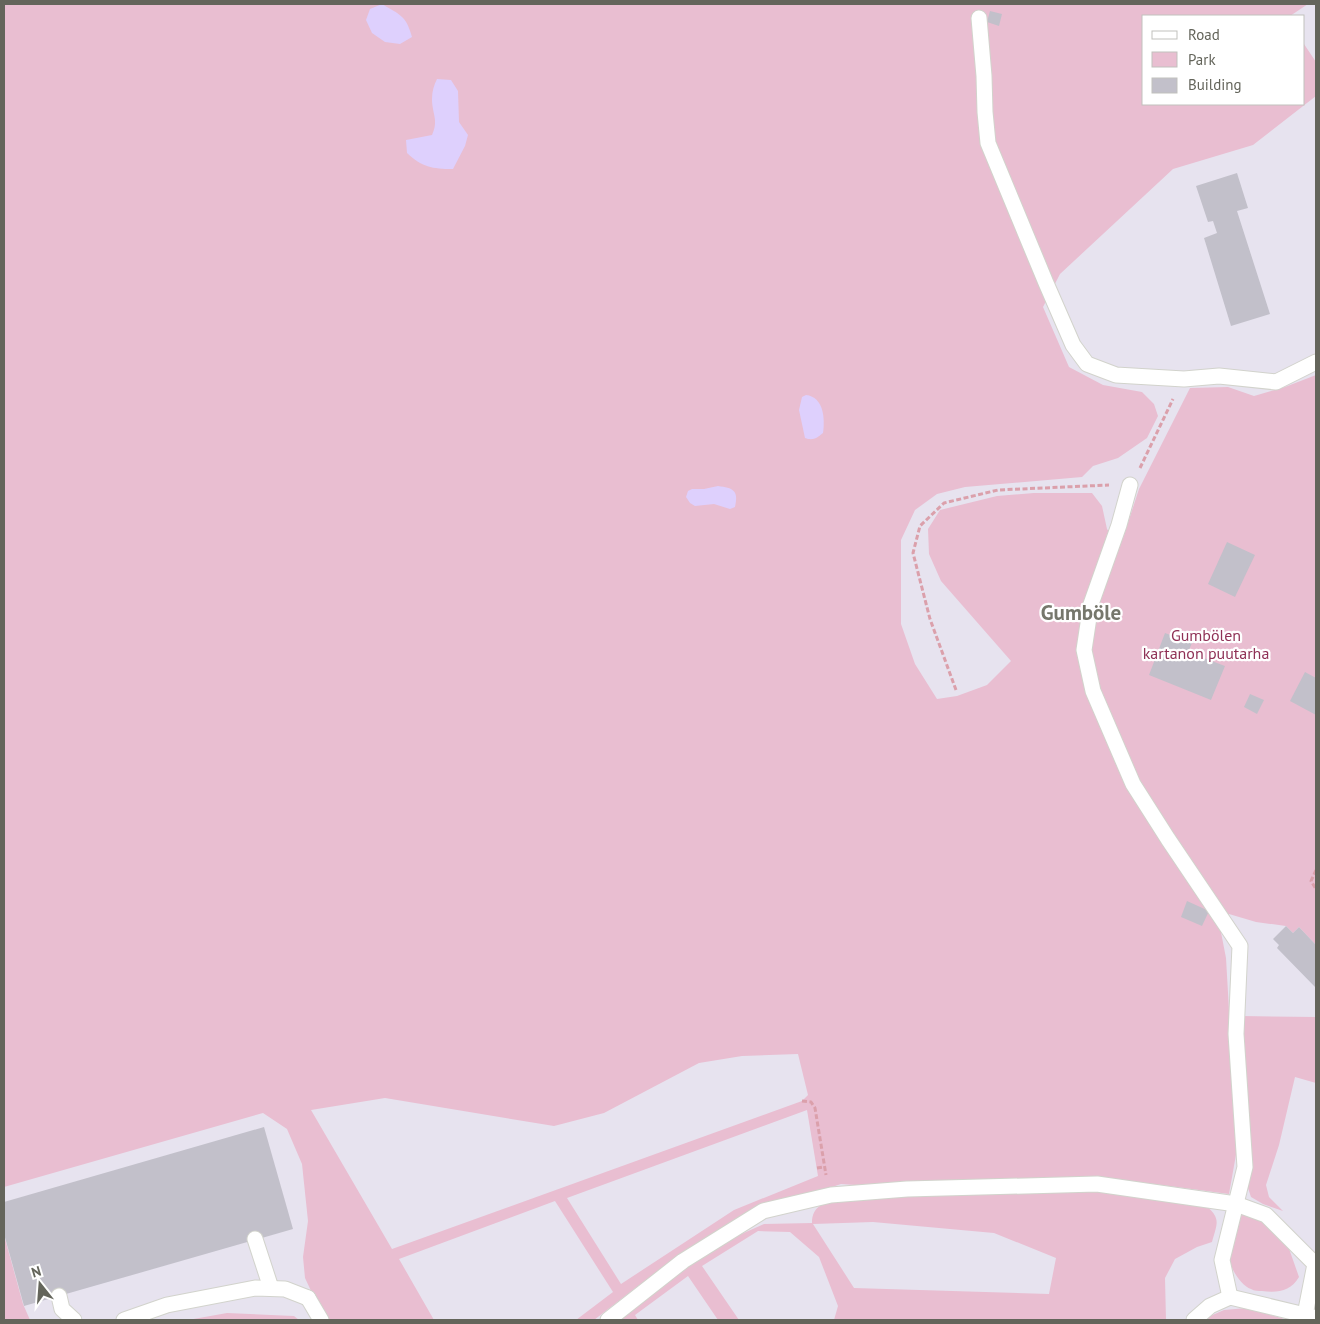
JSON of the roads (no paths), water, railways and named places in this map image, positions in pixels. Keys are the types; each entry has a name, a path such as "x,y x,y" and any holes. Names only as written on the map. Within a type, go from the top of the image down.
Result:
{"street":[{"path":"979,18 988,143 1073,345 1087,364 1116,375 1184,379 1219,376 1276,382 1316,362"},
{"path":"1130,485 1119,525 1091,604 1084,650 1093,691 1134,784 1168,839 1240,946 1236,1034 1245,1167 1222,1260 1230,1297"},
{"path":"608,1320 683,1261 763,1211 832,1195 907,1189 1097,1184 1236,1204 1266,1215 1316,1264 1311,1316 1230,1297 1210,1306 1194,1320"},
{"path":"255,1239 271,1288"},
{"path":"124,1320 167,1305 255,1288 271,1288 286,1289 308,1298 321,1320"},
{"path":"58,1296 62,1309 74,1320"}],"district":[{"name":"Gumböle","path":"1081,612"}],"park label":[{"name":"Gumbölen kartanon puutarha","path":"1206,644"}]}
